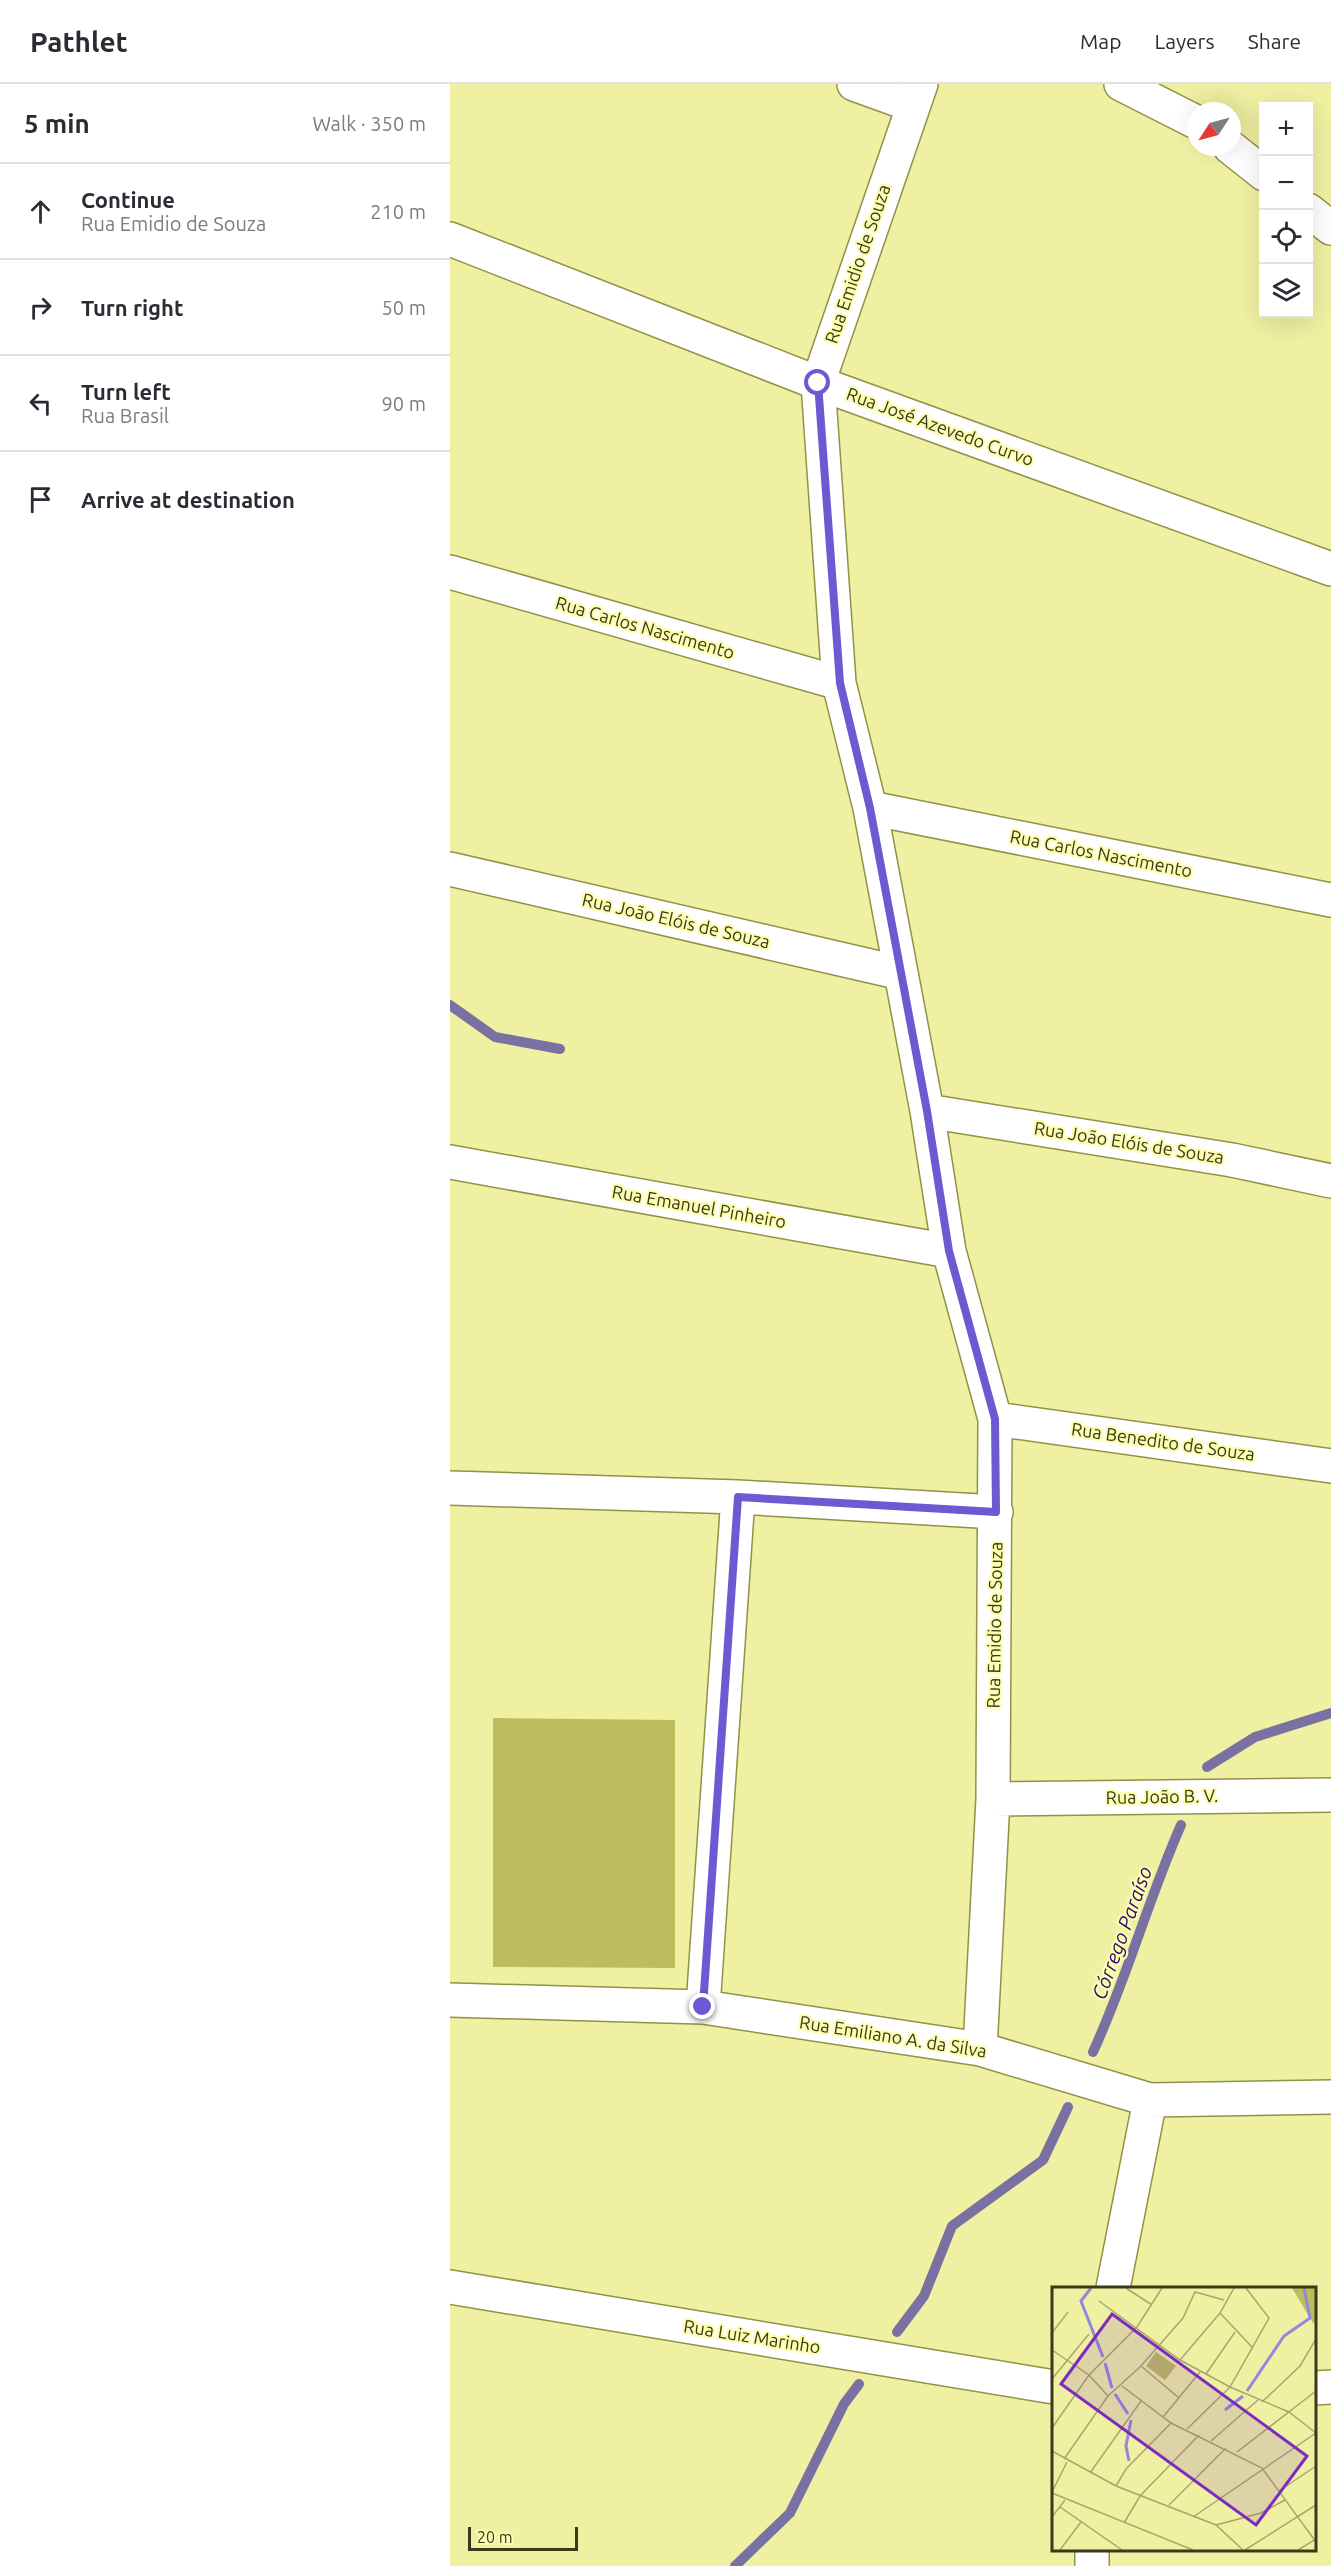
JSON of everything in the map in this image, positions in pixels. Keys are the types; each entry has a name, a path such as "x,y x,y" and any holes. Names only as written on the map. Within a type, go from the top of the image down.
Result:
{"street":[{"path":"854,84 916,95"},
{"path":"1121,84 1187,117"},
{"name":"Rua Emidio de Souza","path":"916,95 818,383 840,683 870,808 927,1111 949,1251 995,1419 993,1799 980,2049"},
{"path":"1241,156 1259,171"},
{"path":"1313,214 1331,228"},
{"name":"Rua José Azevedo Curvo","path":"450,239 818,383 1331,569"},
{"name":"Rua Carlos Nascimento","path":"450,572 840,683"},
{"name":"Rua Carlos Nascimento","path":"870,808 1331,900"},
{"name":"Rua João Elóis de Souza","path":"450,869 901,973"},
{"name":"Rua João Elóis de Souza","path":"927,1111 1232,1160 1331,1181"},
{"name":"Rua Emanuel Pinheiro","path":"450,1162 949,1251"},
{"name":"Rua Benedito de Souza","path":"995,1419 1331,1466"},
{"path":"450,1488 738,1497 996,1512"},
{"path":"703,2007 738,1497"},
{"name":"Rua João B. V.","path":"993,1799 1331,1795"},
{"name":"Rua Emiliano A. da Silva","path":"450,2000 703,2007 980,2049 1150,2100 1331,2097"},
{"path":"1113,2287 1150,2100"},
{"name":"Rua Luiz Marinho","path":"450,2287 1052,2386"},
{"path":"1316,2388 1331,2387"}],"shaded area":[{"path":"493,1718 675,1720 675,1968 493,1967"}],"waterway":[{"path":"450,1005 495,1037 560,1049"},
{"name":"Córrego Paraíso","path":"1207,1767 1255,1737 1331,1713"},
{"name":"Córrego Paraíso","path":"1093,2052 1181,1825"},
{"name":"Córrego Paraíso","path":"897,2332 924,2296 952,2226 1043,2160 1068,2107"},
{"name":"Córrego Paraíso","path":"735,2566 790,2513 844,2404 859,2384"}],"route":[{"path":"703,2007 738,1497 996,1512 995,1419 949,1251 927,1111 870,808 840,683 818,383"}]}
